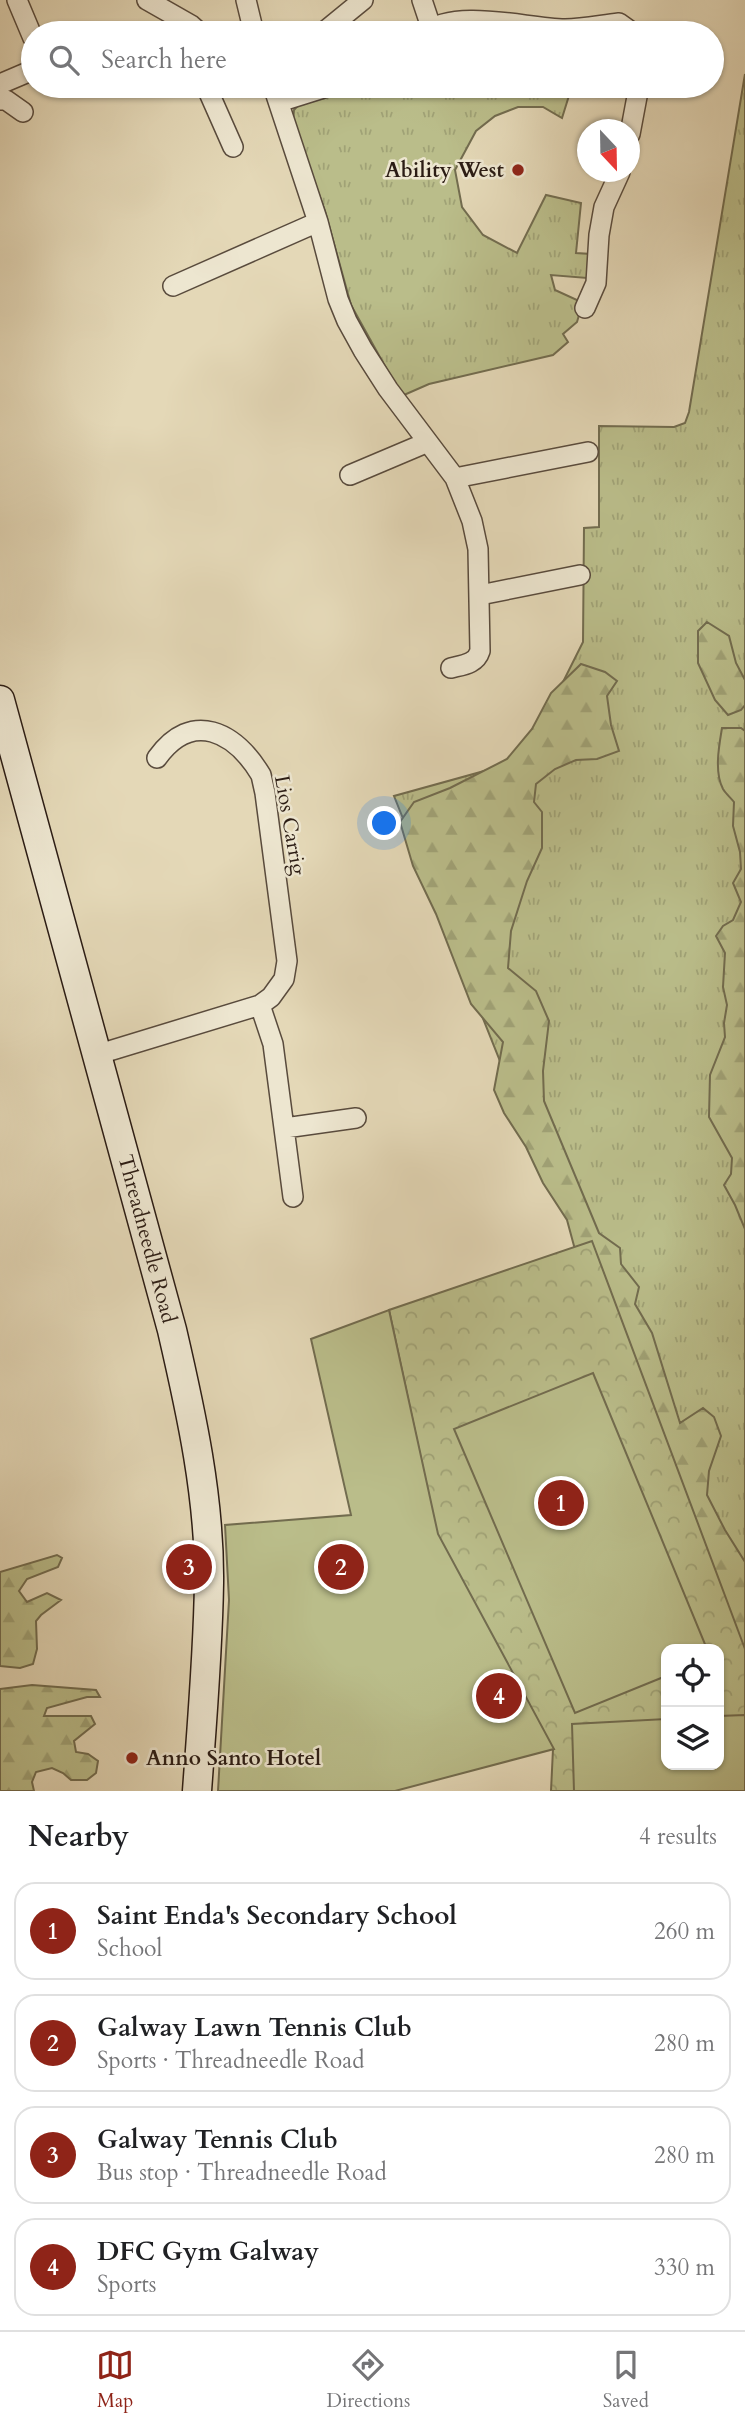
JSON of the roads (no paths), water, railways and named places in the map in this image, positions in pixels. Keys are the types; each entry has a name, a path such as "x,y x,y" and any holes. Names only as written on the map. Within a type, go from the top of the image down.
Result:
{"main road":[{"name":"Threadneedle Road","path":"0,699 172,1330 191,1413 204,1491 209,1581 197,1791"}],"street":[{"path":"17,0 26,21"},
{"path":"147,0 184,21"},
{"path":"246,0 248,21"},
{"path":"337,21 363,0"},
{"path":"422,0 425,21"},
{"path":"0,84 21,75"},
{"path":"211,98 233,146"},
{"path":"277,98 318,222 338,299 355,337 388,388 455,478 476,534 481,645 478,657 472,663 452,668"},
{"path":"632,119 636,98"},
{"path":"0,100 6,100 23,112"},
{"path":"585,309 596,282 601,220 616,182"},
{"path":"173,286 318,222"},
{"path":"350,475 428,442"},
{"path":"455,478 588,452"},
{"path":"480,595 580,575"},
{"name":"Lios Carrig","path":"157,758 176,737 206,730 220,733 236,743 250,757 261,775 287,961 284,979 271,997 260,1005"},
{"path":"96,1055 260,1005 271,1032 293,1197"},
{"path":"285,1128 356,1118"}],"place":[{"name":"Ability West","path":"518,170"},
{"name":"Saint Enda's Secondary School","path":"561,1503"},
{"name":"Galway Tennis Club","path":"189,1567"},
{"name":"Galway Lawn Tennis Club","path":"341,1567"},
{"name":"DFC Gym Galway","path":"499,1696"},
{"name":"Anno Santo Hotel","path":"132,1758"}]}
